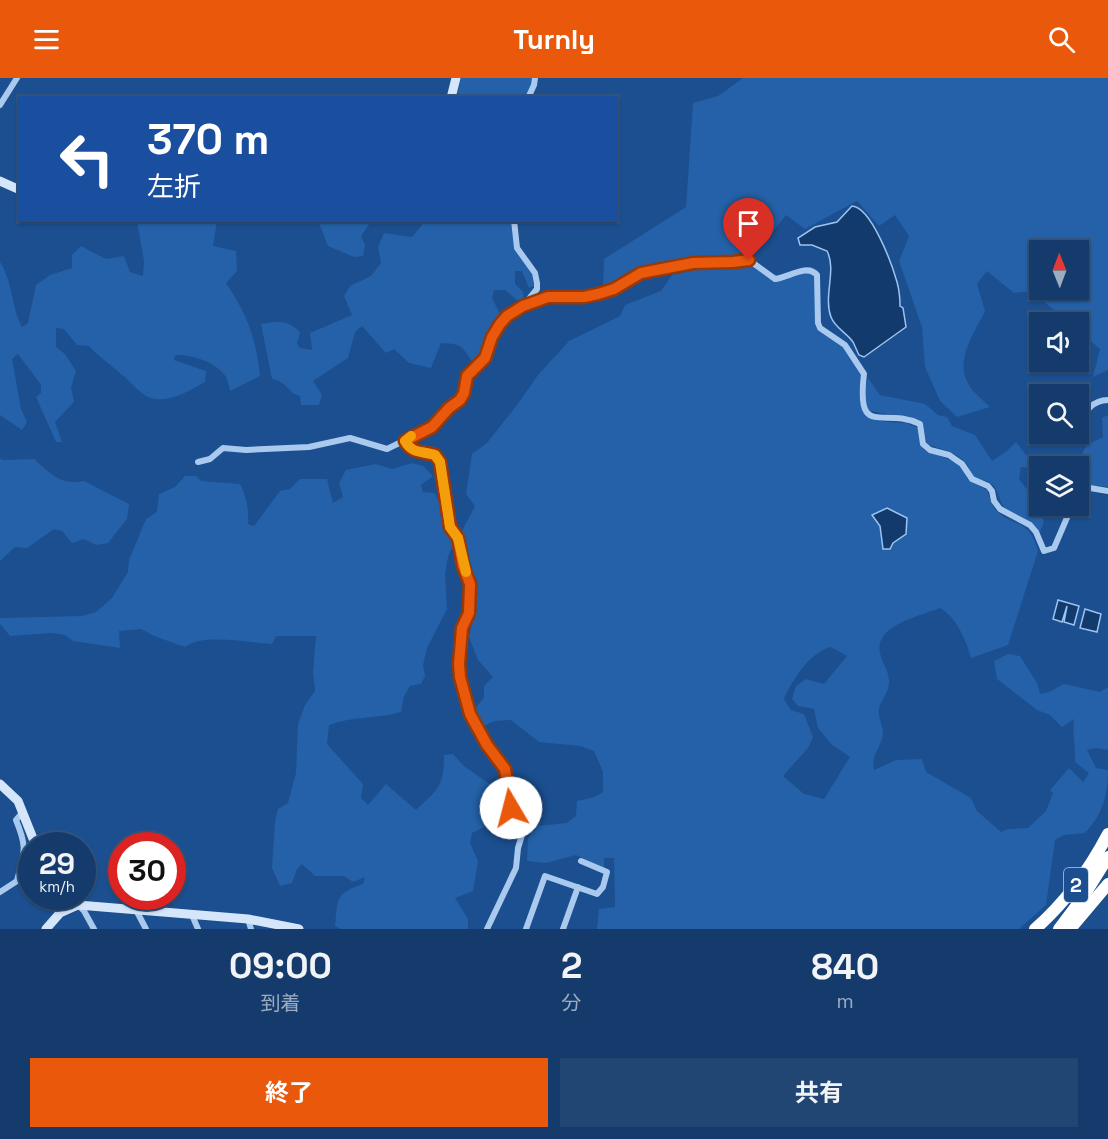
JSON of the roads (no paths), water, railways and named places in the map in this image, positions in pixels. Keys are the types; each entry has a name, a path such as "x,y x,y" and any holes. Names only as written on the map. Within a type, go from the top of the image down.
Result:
{"highway":[{"name":"2","path":"1035,929 1078,883 1108,834"},
{"name":"2","path":"1066,926 1108,857"},
{"path":"1066,926 1108,866"},
{"path":"1066,926 1108,884"}],"street":[{"path":"0,105 17,78"},
{"path":"452,96 456,78"},
{"path":"529,96 535,78"},
{"path":"0,181 18,189"},
{"path":"514,222 518,248 535,273 537,283 537,290 523,306"},
{"path":"198,462 210,459 223,448 246,450 309,447 351,438 387,449 432,427 449,408 460,400 464,393 467,376 485,358 492,337 500,324 507,316 523,306 548,297 584,297 598,294 614,289 641,273 693,263 749,260 775,279 809,269 817,275 818,323 820,328 845,345 864,374 861,397 868,414 878,418 898,418 920,424 923,444 930,450 949,455 962,464 972,480 988,486 993,492 994,501 1000,508 1030,525 1036,532 1044,550 1050,551 1054,548 1068,516"},
{"path":"1089,407 1103,400 1108,400"},
{"path":"405,441 408,447 415,452 435,455 440,462 450,527 458,538 463,566 470,584 469,613 462,628 460,677 470,714 487,745 505,769 511,808 521,826 522,835 516,868 487,929"},
{"path":"1089,488 1108,491"},
{"path":"0,784 18,801 31,832"},
{"path":"0,892 17,881 24,842 16,820 24,812"},
{"path":"526,929 545,876 597,894 603,886 607,872 581,861"},
{"path":"571,929 564,926 578,887"},
{"path":"46,929 65,910"},
{"path":"83,910 94,929"},
{"path":"136,910 298,929"},
{"path":"136,910 146,929"},
{"path":"192,915 198,929"}]}
